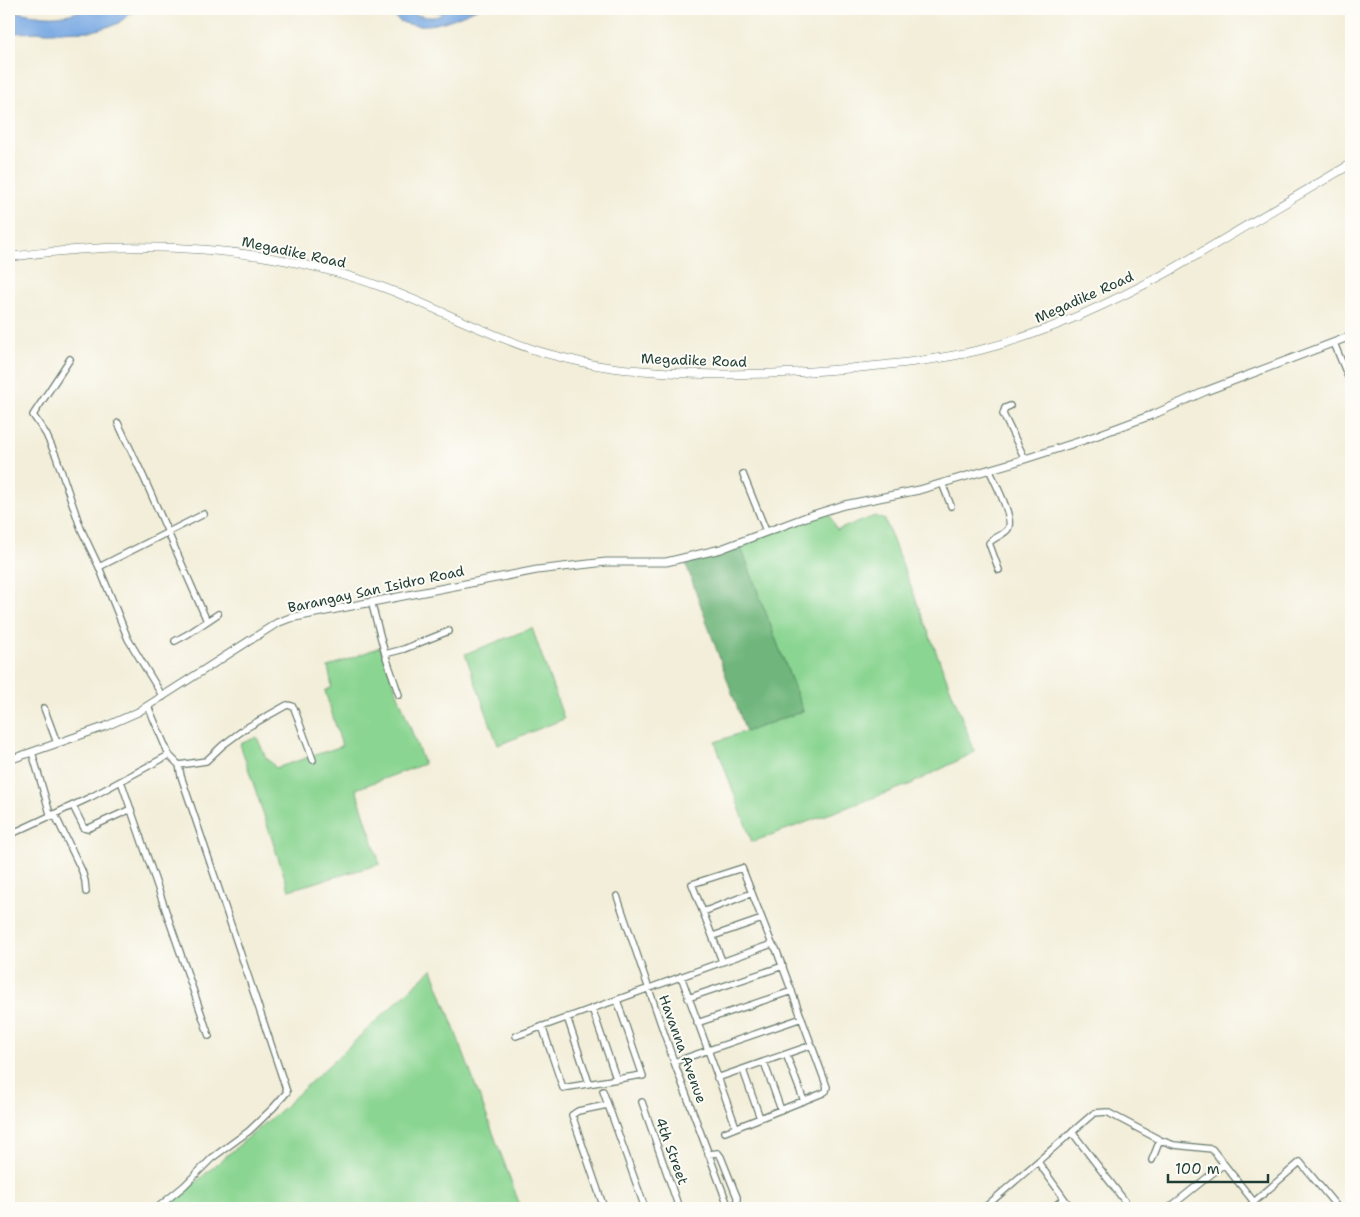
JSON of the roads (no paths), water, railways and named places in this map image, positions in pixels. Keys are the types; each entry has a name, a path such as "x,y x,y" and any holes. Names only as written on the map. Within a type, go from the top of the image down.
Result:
{"main road":[{"name":"Megadike Road","path":"9,257 101,247 137,246 196,248 256,255 308,265 349,276 392,291 533,350 596,366 694,375 743,375 825,370 938,359 980,350 1066,321 1160,276 1351,164"}],"street":[{"name":"Barangay San Isidro Road","path":"9,760 104,727 148,706 277,623 304,614 537,570 606,562 666,562 721,549 766,531 844,505 919,490 1087,439 1351,336"},
{"path":"1334,343 1351,384"},
{"path":"70,359 32,415 46,434 56,456 81,529 99,567 128,639 163,697"},
{"path":"1010,406 1005,408 1003,414 1025,459"},
{"path":"118,423 207,621"},
{"path":"989,469 1008,512 1010,523 1006,531 989,543 999,570"},
{"path":"743,474 766,531"},
{"path":"942,483 951,506"},
{"path":"99,567 204,514"},
{"path":"371,601 385,654 400,695"},
{"path":"175,641 218,614"},
{"path":"385,654 404,649 449,631"},
{"path":"179,765 206,761 223,745 246,728 287,705 294,708 313,760"},
{"path":"148,706 169,755 179,765 181,776 287,1092 249,1131 212,1158 184,1186 157,1208"},
{"path":"44,708 58,743"},
{"path":"32,752 53,816 82,871 86,892"},
{"path":"9,836 73,806 169,755"},
{"path":"121,781 209,1036"},
{"path":"73,806 84,828 87,829 131,810"},
{"path":"722,961 692,884 742,868 772,944 783,966 827,1087 823,1094 725,1132"},
{"path":"703,912 752,893"},
{"name":"Havanna Avenue","path":"617,896 674,1062 729,1208"},
{"path":"712,936 762,919"},
{"path":"516,1036 772,944"},
{"path":"688,998 783,966"},
{"path":"681,976 736,1127"},
{"path":"697,1023 792,991"},
{"path":"542,1026 563,1088 616,1078 642,1076 616,1000"},
{"path":"592,1008 616,1078"},
{"path":"566,1017 590,1083"},
{"path":"674,1062 802,1018"},
{"path":"717,1078 812,1045"},
{"path":"786,1054 804,1101"},
{"path":"764,1062 781,1110"},
{"path":"743,1070 760,1118"},
{"path":"603,1091 644,1208"},
{"name":"4th Street","path":"642,1102 679,1208"},
{"path":"604,1208 572,1115 578,1111 607,1105"},
{"path":"984,1208 1094,1113 1107,1112 1160,1140 1174,1145 1212,1150 1254,1202"},
{"path":"1072,1132 1130,1208"},
{"path":"1152,1160 1160,1140"},
{"path":"708,1154 718,1153 721,1157 737,1197 737,1208"},
{"path":"1038,1162 1071,1208"},
{"path":"1247,1208 1300,1162 1338,1208"},
{"path":"1169,1208 1224,1164"},
{"path":"1052,1208 1064,1199"}],"water":[{"path":"86,9 137,9 117,24 93,31 9,33 9,11 56,16"},
{"path":"392,9 432,17 443,13 425,9 477,9 443,22 417,25 399,21"}]}
